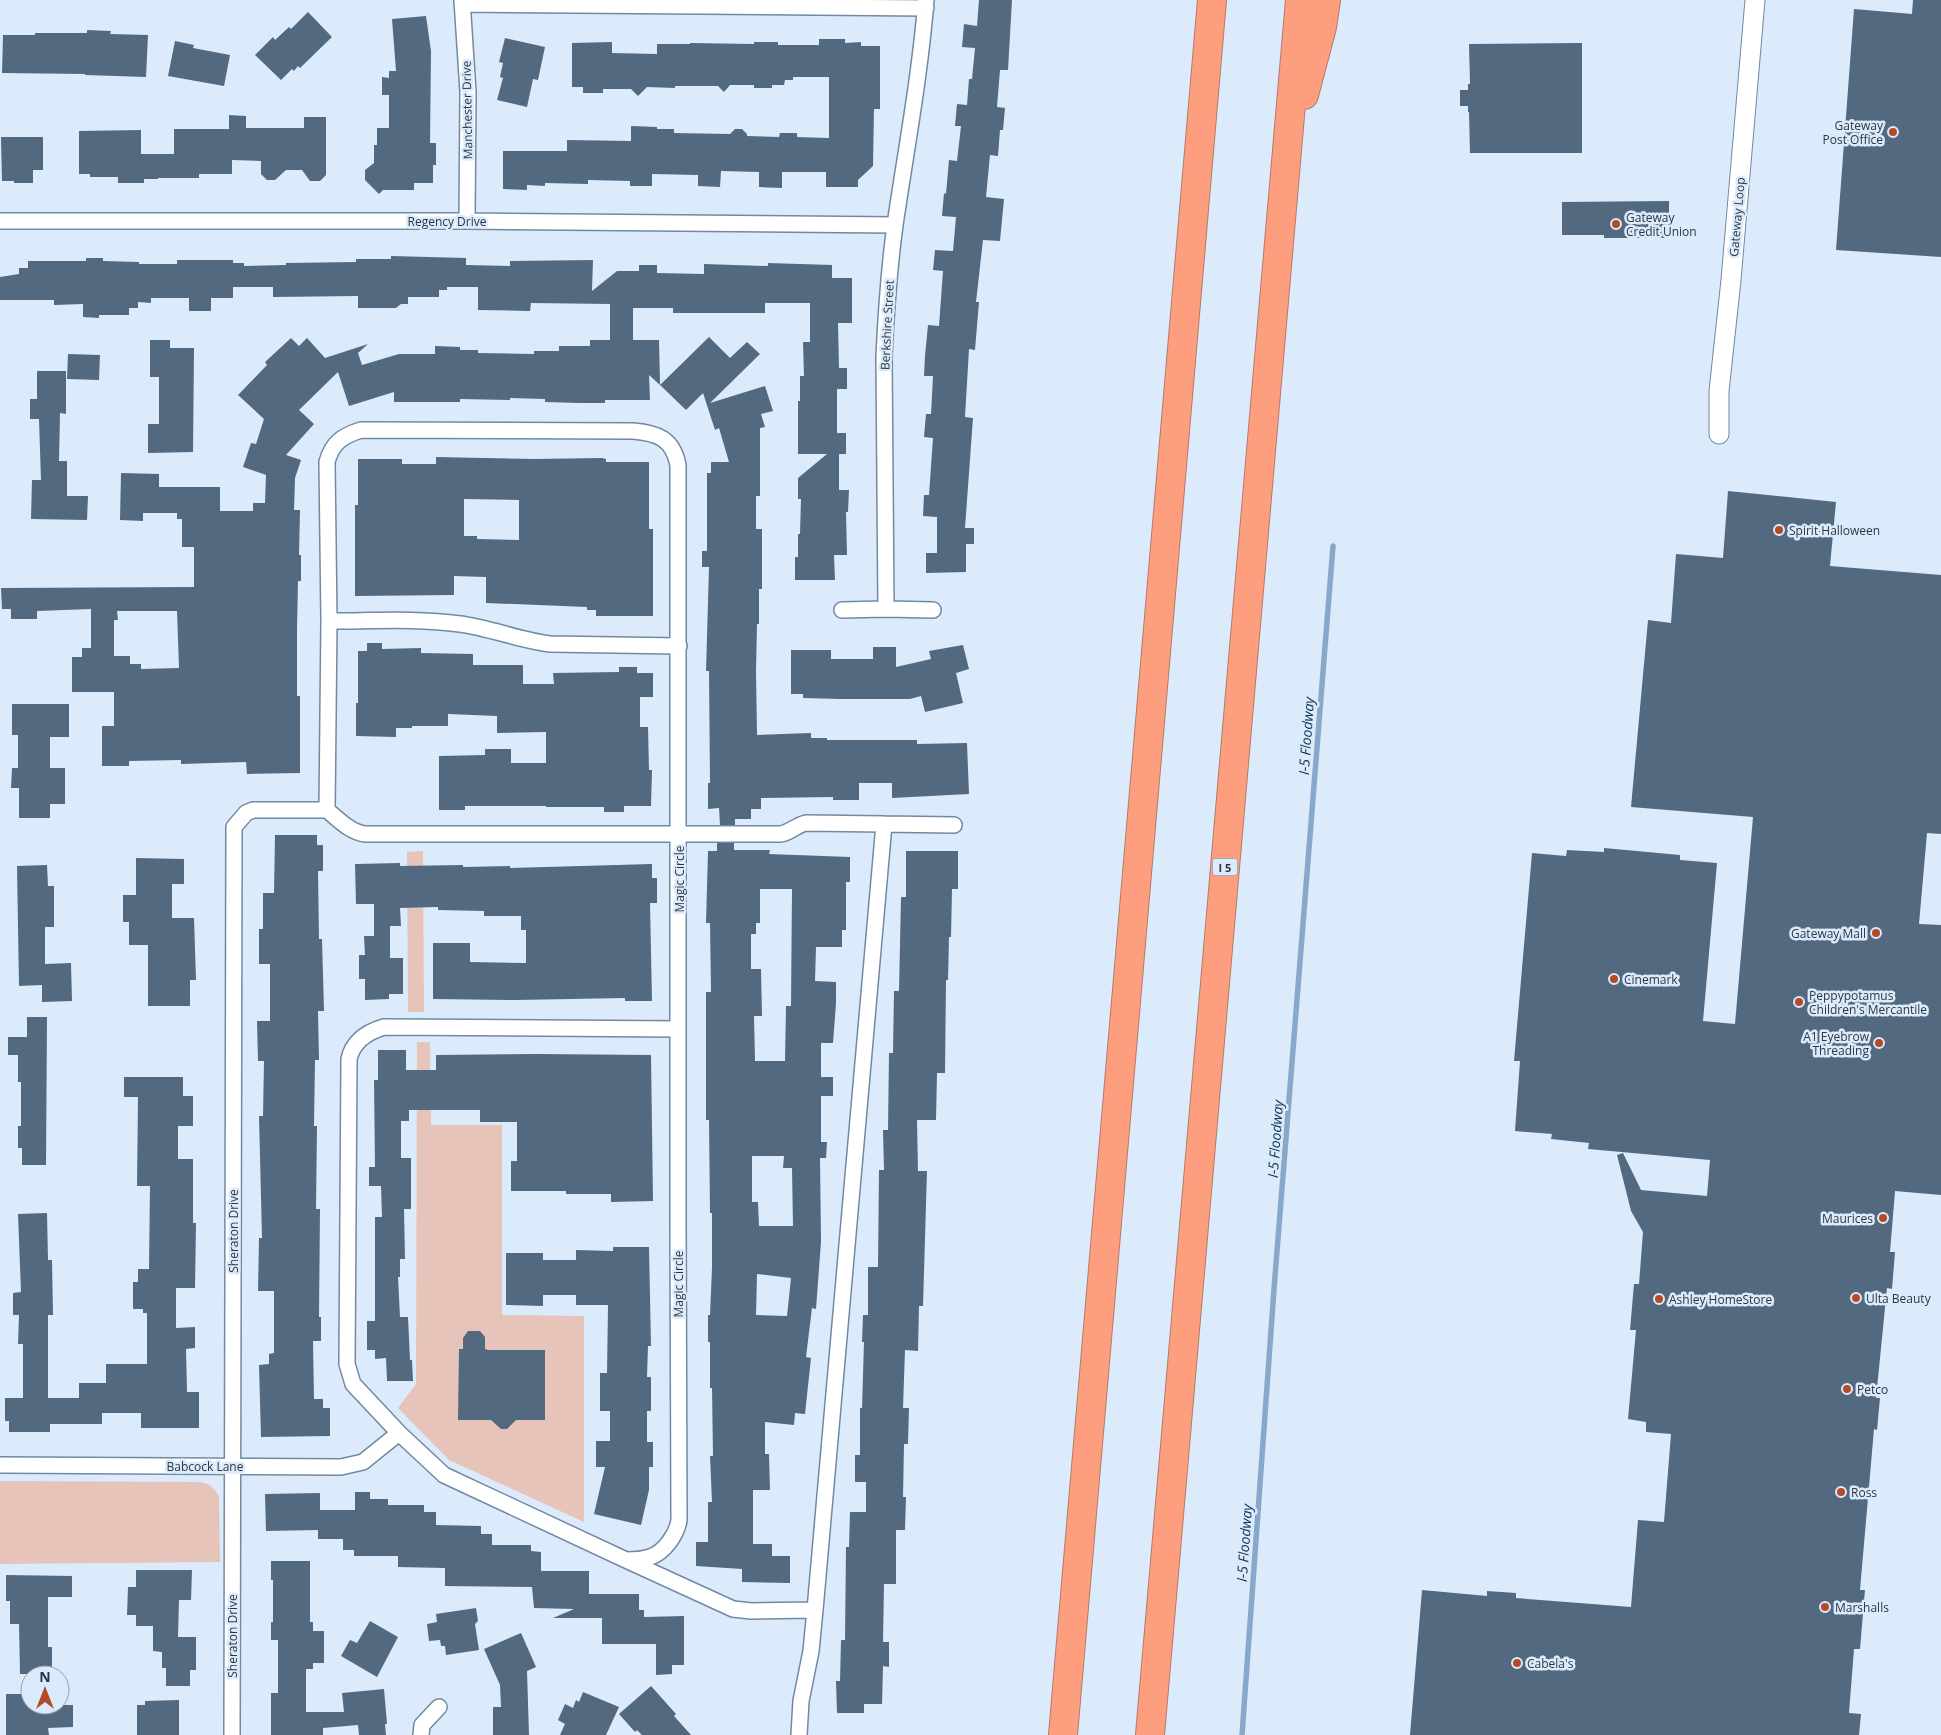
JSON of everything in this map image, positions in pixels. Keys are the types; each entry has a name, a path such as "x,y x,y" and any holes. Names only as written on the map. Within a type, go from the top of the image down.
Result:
{"highway":[{"path":"1063,1735 1212,0"},
{"name":"I 5","path":"1150,1735 1300,0"},
{"path":"1284,174 1322,27 1326,0"}],"street":[{"name":"Gateway Loop","path":"1719,434 1719,391 1731,280 1755,0"},
{"path":"462,2 926,4"},
{"name":"Manchester Drive","path":"462,2 468,92 467,221"},
{"name":"Berkshire Street","path":"886,609 884,357 887,293 895,225 917,90 926,4"},
{"name":"Regency Drive","path":"0,221 467,221 895,225"},
{"name":"Magic Circle","path":"327,810 329,621 327,462 334,444 342,438 361,430 633,431 646,432 658,436 670,444 676,452 678,465 679,1520 676,1532 656,1554 645,1559 626,1560"},
{"path":"842,610 933,610"},
{"path":"329,621 426,621 461,624 533,642 550,644 679,646"},
{"name":"Sheraton Drive","path":"232,1735 234,827 246,813 253,810 327,810"},
{"path":"327,810 350,829 365,834 786,834 801,824 954,825"},
{"path":"799,1735 801,1701 811,1651 815,1610 884,824"},
{"path":"678,1029 395,1027 376,1030 360,1039 350,1053 348,1067 347,1364 353,1384 399,1433 434,1467 450,1479 733,1608 751,1611 815,1610"},
{"name":"Babcock Lane","path":"0,1464 355,1465 372,1456 399,1433"},
{"path":"421,1735 422,1725 439,1707"}],"shaded area":[{"path":"423,851 424,1012 408,1012 407,852"},
{"path":"417,1042 430,1042 431,1125 502,1125 502,1315 584,1316 584,1522 449,1460 398,1408 416,1384"},
{"path":"0,1481 199,1482 206,1484 213,1488 219,1497 220,1562 0,1564"}],"building":[{"path":"979,0 1012,0 1008,70 1000,70 997,107 1005,108 1003,130 1000,130 998,156 990,155 986,197 1004,199 1000,241 983,240 976,302 979,302 975,350 969,349 965,417 973,418 965,528 974,528 974,544 966,544 966,572 926,573 926,553 937,553 937,517 923,516 924,495 929,495 933,438 924,437 926,414 931,414 933,376 924,376 925,356 928,325 939,326 943,271 933,270 935,250 953,251 956,217 942,216 944,193 946,194 949,160 957,161 961,126 955,126 957,104 967,105 969,79 972,79 975,48 962,47 964,24 977,26"},
{"name":"Gateway Post Office","path":"1913,0 1941,0 1941,257 1836,250 1854,9 1912,14"},
{"path":"308,12 332,37 300,68 298,66 294,71 292,69 281,80 255,55 273,37 275,40 289,27 291,29"},
{"path":"426,16 431,51 430,143 436,143 436,165 433,165 433,183 414,183 414,190 383,190 379,194 365,180 365,170 374,163 374,145 377,145 377,128 389,128 389,95 382,95 382,77 389,78 389,71 396,71 392,19"},
{"path":"87,30 111,31 110,34 148,35 146,77 2,73 3,35 87,33"},
{"path":"505,38 545,47 538,80 533,79 527,107 497,100 503,78 500,77 503,63 499,62"},
{"path":"819,39 845,39 845,43 861,42 861,46 880,46 880,109 874,109 873,166 858,180 858,187 826,187 826,172 782,172 782,188 759,187 759,172 721,171 720,187 698,186 698,175 652,174 652,186 630,186 630,181 588,180 588,184 545,183 545,186 527,185 527,190 503,189 503,151 567,151 567,140 631,141 631,126 674,129 674,133 730,134 735,129 742,129 747,136 779,137 780,133 797,133 797,137 829,138 829,77 793,77 793,80 785,80 784,85 772,85 772,88 754,88 754,85 730,85 724,92 718,86 675,86 675,88 647,87 638,96 631,89 603,89 603,93 583,93 583,87 572,87 572,43 612,42 612,53 657,54 657,44 754,44 754,42 778,42 778,45 819,45"},
{"path":"175,41 194,45 193,48 230,55 224,86 168,76"},
{"path":"1582,43 1582,153 1470,153 1468,106 1460,106 1460,90 1468,90 1468,84 1470,84 1469,44"},
{"path":"229,115 246,116 246,128 304,128 304,117 326,117 326,175 320,181 310,181 302,170 286,170 275,180 267,180 261,174 261,161 232,160 232,174 199,174 199,178 158,178 144,179 144,183 118,183 118,177 90,177 90,174 79,174 79,131 141,130 141,154 174,154 174,129 229,129"},
{"path":"1,137 43,137 43,170 33,170 33,183 2,181"},
{"name":"Gateway Credit Union","path":"1669,201 1669,238 1604,238 1604,235 1562,235 1562,202"},
{"path":"391,256 466,258 466,265 510,266 510,261 593,260 592,291 617,271 639,271 639,265 657,265 657,273 704,274 704,264 832,265 832,278 852,278 852,323 838,323 839,368 847,368 847,389 837,389 837,433 846,433 846,454 839,454 839,490 849,490 848,512 846,512 847,555 834,555 835,580 795,580 795,557 798,557 798,534 800,534 801,499 798,499 798,478 827,454 798,454 798,401 800,401 800,376 804,376 803,342 810,342 810,303 765,303 765,313 673,313 673,308 633,308 633,340 659,340 660,385 649,375 650,400 605,400 605,403 579,403 545,402 545,399 510,398 510,400 460,399 460,402 394,402 394,392 349,406 338,372 299,410 314,424 286,455 301,460 295,478 294,510 300,510 299,555 301,555 301,581 298,581 297,696 300,696 300,773 247,774 246,762 181,764 181,760 129,761 129,766 102,766 102,726 114,726 114,692 72,692 72,657 82,657 82,648 91,648 91,609 37,611 37,619 11,619 11,609 2,609 1,588 194,587 194,547 182,547 182,519 177,519 177,513 143,513 143,521 120,520 121,473 159,474 159,487 220,487 220,511 253,511 253,503 265,503 266,475 243,467 251,443 256,444 264,419 238,395 267,365 265,362 291,338 299,346 307,338 325,358 368,344 358,353 362,365 399,354 435,354 435,346 460,347 460,350 478,350 478,353 534,354 534,351 559,351 559,346 590,346 590,340 610,340 610,304 531,303 530,311 478,310 478,287 447,287 447,290 439,290 439,297 408,297 408,304 401,304 396,308 358,308 358,296 273,297 273,287 233,287 233,298 211,298 211,311 189,311 189,298 151,298 151,303 138,302 138,308 129,308 129,315 99,315 99,318 83,317 83,304 54,305 54,300 0,300 0,277 19,274 19,268 28,268 28,261 86,261 86,258 103,258 103,261 139,262 139,264 177,264 177,260 233,260 233,263 244,263 244,266 356,262 356,259 391,259","holes":["117,611 177,611 179,668 141,669 141,664 130,664 130,656 114,656 114,620 118,620"]},
{"path":"709,337 730,358 747,342 760,354 710,403 765,386 773,411 761,414 765,427 760,428 760,496 756,496 756,529 762,529 762,589 759,589 759,624 757,624 757,735 811,733 811,738 827,738 827,740 917,740 917,744 967,743 969,794 892,798 892,783 859,783 859,800 833,800 833,797 761,798 761,809 751,809 751,819 735,819 735,825 720,825 719,808 708,809 708,783 710,783 709,671 706,671 709,567 702,567 702,551 707,551 707,473 711,473 711,462 729,462 719,428 715,430 703,393 686,410 660,385"},
{"path":"150,340 170,340 170,348 194,348 193,452 148,453 148,424 159,424 159,377 150,377"},
{"path":"68,354 100,355 99,380 67,379"},
{"path":"37,371 66,371 66,414 60,413 59,461 67,461 67,496 88,496 87,520 31,519 32,480 41,480 39,419 30,419 30,399 37,399"},
{"path":"436,457 602,458 606,459 606,462 649,462 649,529 653,529 653,616 596,616 596,610 587,610 587,607 486,603 486,577 454,576 454,595 355,596 355,505 358,505 358,459 402,459 402,464 436,464","holes":["464,499 519,500 519,540 477,539 477,536 464,536"]},
{"path":"1728,491 1836,502 1830,566 1941,575 1941,834 1927,833 1919,924 1941,925 1941,1195 1895,1191 1890,1252 1895,1252 1892,1289 1887,1288 1876,1398 1880,1398 1877,1430 1874,1429 1860,1590 1865,1590 1860,1649 1854,1649 1849,1713 1861,1714 1859,1735 1410,1735 1422,1590 1487,1596 1487,1591 1516,1593 1516,1598 1631,1607 1638,1520 1664,1522 1671,1434 1646,1432 1646,1422 1628,1419 1636,1330 1630,1330 1634,1284 1639,1284 1643,1232 1631,1211 1617,1155 1623,1153 1641,1190 1707,1196 1710,1160 1588,1149 1589,1143 1551,1139 1552,1134 1515,1131 1520,1061 1514,1061 1532,853 1566,856 1567,850 1604,852 1604,848 1680,855 1680,860 1717,863 1703,1021 1735,1024 1753,817 1631,807 1648,620 1671,623 1676,554 1723,558"},
{"path":"367,643 382,643 382,649 421,648 421,653 473,654 473,665 523,665 523,684 554,684 553,673 619,672 619,667 637,667 637,673 653,673 653,697 640,697 640,727 648,727 649,770 652,770 651,806 624,806 624,812 604,812 604,807 546,806 465,806 465,810 439,810 439,756 485,755 485,749 511,749 511,763 546,763 546,732 497,733 497,716 448,714 448,726 396,728 396,737 356,736 358,651 367,651"},
{"path":"963,645 969,669 956,673 963,703 925,712 921,696 910,699 841,699 803,698 803,694 791,694 791,650 831,650 831,659 873,659 873,647 896,647 896,667 931,659 929,651"},
{"path":"12,704 69,704 69,737 50,737 50,768 65,768 65,804 50,804 50,818 19,818 19,788 11,788 12,768 18,768 18,735 12,735"},
{"path":"275,835 317,835 317,845 323,845 323,871 318,871 319,939 322,939 324,1011 318,1011 319,1060 315,1060 314,1126 317,1126 316,1209 320,1209 319,1317 321,1317 321,1341 313,1341 314,1399 323,1399 323,1408 330,1408 330,1436 261,1437 259,1365 269,1364 269,1354 274,1353 274,1291 258,1291 259,1238 262,1238 259,1116 263,1116 264,1061 258,1061 257,1021 270,1021 270,964 259,964 259,929 263,929 263,893 274,893"},
{"path":"717,843 734,843 734,850 770,850 769,854 850,857 850,882 846,882 846,930 842,930 842,947 816,947 815,981 836,982 836,1003 833,1043 821,1043 821,1077 833,1077 833,1096 821,1096 821,1142 827,1142 826,1158 820,1158 821,1242 816,1309 812,1308 806,1357 811,1358 805,1414 795,1413 794,1425 765,1422 765,1454 769,1454 770,1490 753,1490 753,1544 772,1544 772,1556 790,1556 790,1583 742,1582 742,1569 696,1566 696,1542 708,1542 708,1502 712,1502 710,1456 713,1456 712,1388 710,1388 708,1315 710,1315 712,1268 712,1213 710,1213 709,1120 706,1120 706,992 711,992 710,923 706,923 708,851 717,851","holes":["760,889 792,889 791,1006 786,1006 785,1061 755,1061 754,1016 762,1016 761,969 751,969 751,934 756,934 756,923 760,923","752,1156 784,1156 783,1168 792,1168 793,1226 759,1226 758,1202 752,1202","757,1274 791,1278 787,1316 756,1315"]},
{"path":"906,851 958,851 958,889 952,889 951,937 949,937 948,980 946,980 945,1073 937,1073 936,1120 917,1120 918,1171 927,1171 923,1306 919,1306 918,1351 905,1350 903,1408 909,1408 908,1444 904,1444 903,1497 906,1497 905,1530 896,1530 896,1584 884,1584 883,1642 889,1642 889,1667 883,1666 882,1704 864,1704 864,1713 837,1713 836,1681 840,1681 841,1640 845,1640 846,1547 849,1547 850,1512 866,1512 866,1482 855,1482 855,1455 860,1455 860,1408 862,1408 864,1342 862,1342 863,1315 868,1315 868,1267 878,1267 879,1170 884,1170 883,1130 888,1130 889,1053 893,1053 894,991 899,991 901,897 906,897"},
{"path":"136,858 184,859 184,884 172,884 172,918 194,918 196,980 190,980 190,1006 148,1006 148,945 129,945 129,922 123,922 123,895 136,895"},
{"path":"400,863 400,866 463,865 463,867 510,866 510,868 652,864 652,878 657,878 657,903 650,903 652,1001 625,1001 625,998 433,999 433,943 470,943 470,962 526,963 526,930 521,930 521,916 484,916 484,911 438,910 438,907 400,908 401,926 390,926 390,958 403,958 403,994 389,994 389,999 365,1000 365,979 359,979 359,955 365,955 364,936 374,936 374,904 356,904 355,864"},
{"path":"47,865 48,886 54,886 54,927 45,927 45,964 71,963 72,1001 42,1002 42,985 19,986 17,866"},
{"path":"27,1017 47,1017 46,1165 22,1165 22,1148 18,1148 18,1126 21,1126 21,1082 18,1082 18,1055 8,1055 8,1037 27,1037"},
{"path":"378,1050 406,1050 406,1070 436,1070 436,1055 651,1055 653,1201 611,1202 611,1194 566,1194 566,1191 511,1191 511,1161 517,1161 517,1122 480,1122 480,1110 409,1110 409,1121 401,1121 401,1158 411,1158 411,1209 404,1209 405,1259 400,1259 400,1277 398,1277 400,1317 408,1317 413,1381 387,1381 386,1358 375,1359 375,1350 367,1350 367,1321 375,1321 375,1217 382,1217 381,1186 369,1186 369,1167 375,1167 374,1080 378,1080"},
{"path":"124,1077 183,1077 183,1096 193,1096 193,1126 178,1126 178,1159 193,1159 193,1223 196,1223 195,1288 176,1288 176,1328 195,1327 195,1348 186,1349 187,1392 199,1392 199,1428 141,1428 141,1413 102,1413 102,1424 50,1424 50,1432 9,1432 9,1421 5,1421 5,1398 23,1398 23,1344 18,1344 19,1315 13,1315 13,1293 21,1292 18,1214 47,1213 48,1260 52,1260 53,1315 48,1315 48,1398 79,1398 79,1383 106,1383 106,1364 147,1364 147,1313 143,1313 143,1309 133,1309 133,1282 138,1282 138,1269 149,1269 150,1186 137,1186 138,1097 124,1097"},
{"path":"613,1247 649,1247 651,1346 648,1346 647,1377 651,1377 651,1411 647,1411 647,1442 653,1442 653,1467 649,1467 649,1490 641,1525 594,1514 605,1467 596,1467 596,1441 610,1441 610,1411 600,1411 600,1373 607,1373 608,1305 576,1305 576,1295 543,1295 543,1306 506,1305 506,1253 543,1253 543,1260 576,1260 576,1250 613,1251"},
{"path":"468,1331 480,1331 485,1337 485,1349 488,1350 545,1350 545,1420 516,1420 507,1429 501,1429 491,1420 458,1420 459,1349 463,1349 463,1338"},
{"path":"355,1492 370,1492 370,1499 388,1499 388,1505 424,1505 424,1512 436,1512 436,1525 481,1526 481,1534 492,1534 492,1545 531,1545 531,1551 541,1552 541,1571 589,1571 589,1594 639,1594 639,1610 644,1610 644,1617 684,1616 684,1665 672,1665 672,1674 656,1675 656,1644 602,1644 602,1618 553,1618 574,1609 534,1608 532,1587 445,1586 445,1568 398,1567 398,1556 354,1556 354,1550 343,1550 343,1539 318,1539 318,1530 266,1531 265,1494 320,1493 320,1510 355,1510"},
{"path":"271,1561 310,1561 310,1622 313,1622 313,1631 324,1631 324,1663 313,1663 313,1669 306,1669 306,1712 344,1712 342,1693 384,1689 386,1735 359,1735 358,1725 323,1728 323,1735 271,1735 271,1693 278,1693 278,1640 271,1640 273,1580 271,1580"},
{"path":"136,1570 192,1570 191,1600 179,1600 178,1637 196,1637 196,1670 190,1670 190,1686 166,1686 166,1668 162,1668 162,1652 153,1651 153,1626 136,1626 136,1615 127,1615 128,1587 136,1587"},
{"path":"6,1575 72,1576 72,1597 48,1597 48,1647 52,1647 52,1665 20,1665 20,1674 19,1624 10,1624 10,1601 6,1601"},
{"path":"476,1608 478,1621 475,1624 479,1650 446,1655 445,1646 441,1646 440,1640 429,1641 427,1624 437,1622 436,1614"},
{"path":"370,1621 398,1637 377,1677 341,1656 350,1640 357,1643"},
{"path":"521,1633 536,1667 527,1671 529,1735 493,1735 493,1707 501,1707 500,1685 484,1649"},
{"path":"651,1686 676,1714 674,1716 691,1735 642,1735 637,1730 635,1732 619,1714"},
{"path":"583,1692 619,1707 606,1735 560,1735 565,1724 558,1720 565,1704 573,1708 576,1700 579,1702"},
{"path":"6,1694 20,1694 20,1715 70,1715 70,1705 73,1705 73,1727 48,1728 49,1735 6,1735"},
{"path":"179,1700 179,1735 137,1735 137,1705 145,1705 145,1701"}],"waterway":[{"name":"I-5 Floodway","path":"1242,1735 1274,1289 1333,546"}],"place":[{"name":"Gateway Post Office","path":"1893,132"},
{"name":"Gateway Credit Union","path":"1616,224"},
{"name":"Spirit Halloween","path":"1779,530"},
{"name":"Gateway Mall","path":"1876,933"},
{"name":"Cinemark","path":"1614,979"},
{"name":"Peppypotamus Children's Mercantile","path":"1799,1002"},
{"name":"A1 Eyebrow Threading","path":"1879,1043"},
{"name":"Maurices","path":"1883,1218"},
{"name":"Ulta Beauty","path":"1856,1298"},
{"name":"Ashley HomeStore","path":"1659,1299"},
{"name":"Petco","path":"1847,1389"},
{"name":"Ross","path":"1841,1492"},
{"name":"Marshalls","path":"1825,1607"},
{"name":"Cabela's","path":"1517,1663"}]}
